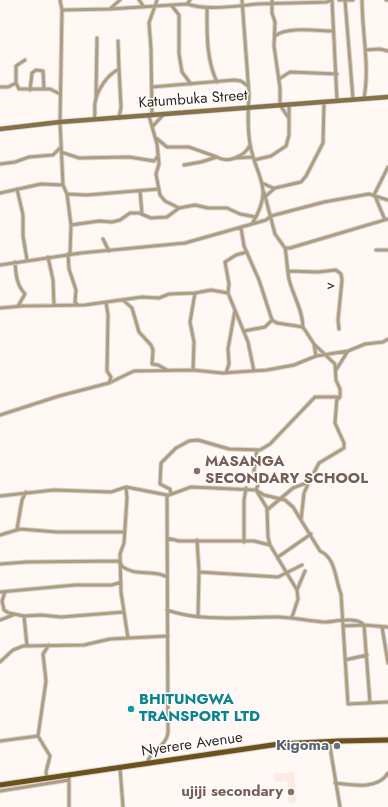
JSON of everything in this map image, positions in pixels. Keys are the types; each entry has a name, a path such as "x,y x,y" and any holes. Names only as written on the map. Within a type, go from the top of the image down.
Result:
{"main road":[{"name":"Katumbuka Street","path":"0,129 60,122 93,121 388,96"},
{"name":"Nyerere Avenue","path":"0,785 47,778 69,777 147,763 279,744 388,740"}],"street":[{"path":"60,0 62,10 60,94 61,152 63,185 67,194 70,225 69,269 76,290 76,303 78,305"},
{"path":"139,0 144,7"},
{"path":"156,0 148,27 152,49 151,116 158,156 158,168 156,174 162,198 179,208"},
{"path":"179,0 181,5"},
{"path":"187,4 190,0"},
{"path":"242,0 248,86 247,108 250,145 266,196 275,234 285,248 288,271 294,295 299,305 303,328 324,355 333,360 336,370 336,380 340,391 340,397 337,400 335,423 344,447 342,450 319,463 309,482 304,496 302,520"},
{"path":"62,10 154,7 187,4 207,8 242,7 272,2 327,2 332,0 337,74 337,100"},
{"path":"339,0 353,0"},
{"path":"345,0 353,99"},
{"path":"362,0 367,82 364,98"},
{"path":"110,9 118,1"},
{"path":"272,2 274,46 279,79 280,105 288,117"},
{"path":"172,6 179,16 179,54 182,72 191,84"},
{"path":"207,8 207,45 217,82"},
{"path":"274,36 280,32 289,31 333,31"},
{"path":"93,121 96,99 97,38"},
{"path":"118,41 121,106 119,118"},
{"path":"365,50 380,49 388,51"},
{"path":"25,60 16,64 16,83 19,89 54,90 60,94"},
{"path":"96,99 103,83 119,69"},
{"path":"30,90 32,73 36,70 43,71 44,89"},
{"path":"279,79 283,75 290,72 337,74"},
{"path":"152,87 238,81 248,86"},
{"path":"0,87 8,88 16,83"},
{"path":"266,196 275,188 301,182 306,176 323,143 324,102"},
{"path":"156,138 170,147 189,147 224,160 271,156 286,146 289,135 289,105"},
{"path":"153,128 154,123 163,115"},
{"path":"236,158 248,149 250,145"},
{"path":"0,164 15,162 28,157 53,155 61,147"},
{"path":"61,152 79,158 129,157 154,161"},
{"path":"154,161 158,156"},
{"path":"184,164 200,162 217,157"},
{"path":"154,161 158,168"},
{"path":"375,195 388,167"},
{"path":"262,183 275,188"},
{"path":"0,192 45,184 63,185"},
{"path":"17,189 23,215 23,236 27,260"},
{"path":"67,194 80,195 160,189"},
{"path":"134,191 140,200"},
{"path":"140,191 142,214"},
{"path":"252,224 256,217 264,192"},
{"path":"0,265 69,254 190,242 266,220 271,216 324,202 360,195 375,195 388,200"},
{"path":"285,248 387,219 375,195"},
{"path":"70,225 112,222 120,220 130,213 142,214 151,218 167,217 179,208 195,205 206,208 227,208 240,214 256,217"},
{"path":"241,228 247,252 259,280 272,320 277,323 297,325 303,328"},
{"path":"104,239 109,251"},
{"path":"376,250 388,250"},
{"path":"247,252 236,254 225,262 230,284 228,293 244,331 254,371"},
{"path":"48,257 53,280 54,305"},
{"path":"15,262 16,281 20,290 24,294 18,306"},
{"name":"v","path":"288,271 318,272 336,270 341,274 342,280 338,320 339,329"},
{"path":"0,308 18,306 78,305 131,298 158,298 169,294 195,293 211,290 228,293"},
{"path":"193,370 194,342 190,322 195,293"},
{"path":"129,305 131,298"},
{"path":"123,300 132,308 139,332 152,349 152,364 168,370"},
{"path":"106,302 108,315 107,371 111,377 109,383"},
{"path":"226,373 229,364 228,349 235,310"},
{"path":"244,331 265,326 272,320"},
{"path":"0,415 59,396 109,383 128,373 168,370 193,370 226,373 254,371 294,365 316,356 348,351 365,344 383,342 388,339"},
{"path":"314,344 316,356"},
{"path":"336,370 348,351"},
{"path":"147,763 152,753 165,742 167,737 167,538 170,489 160,484 161,466 163,461 176,448 189,441 198,440 229,449 257,450 270,444 316,397 335,397 337,400"},
{"path":"252,450 255,456"},
{"path":"256,490 258,486 254,474 255,456 257,450"},
{"path":"267,510 276,504 280,498 293,488 309,482"},
{"path":"126,487 127,498 124,543 120,554 121,582 128,638"},
{"path":"0,496 63,489 111,492 126,487 169,495 191,487 214,489 246,488 256,490 264,495 287,501 296,511 320,551 326,554 336,571 337,587 341,594 348,704 388,702"},
{"path":"244,542 244,500 246,488"},
{"path":"256,490 263,500 267,510 268,537 270,545 298,590"},
{"path":"17,529 22,500 26,492"},
{"path":"286,494 287,501"},
{"path":"0,535 9,534 17,529 57,532 124,532"},
{"path":"278,557 311,534"},
{"path":"167,538 180,541 197,540 261,542 270,545"},
{"path":"197,540 199,572 198,617"},
{"path":"0,564 93,560 118,561 128,570 152,574 160,573 167,576"},
{"path":"199,572 270,577 278,576 302,565"},
{"path":"292,617 298,599 298,590 305,572"},
{"path":"0,592 75,585 112,585 121,582"},
{"path":"5,592 3,597 3,608 6,612 24,616 41,615 61,617 124,612"},
{"path":"167,610 186,616 198,617 292,617 323,622 343,620 360,622 364,625"},
{"path":"0,620 13,614"},
{"path":"24,616 27,646"},
{"path":"364,625 370,703"},
{"path":"343,626 364,625 388,627"},
{"path":"382,627 388,663"},
{"path":"0,662 14,650 27,646 84,645 128,638 168,636"},
{"path":"47,778 46,768 50,757 38,736 46,681 43,654 49,645"},
{"path":"345,660 367,655"},
{"path":"0,741 38,736"},
{"path":"329,741 340,807"},
{"path":"120,768 123,807"},
{"path":"335,783 373,784 382,781 388,773"},
{"path":"0,791 69,777 69,807"}],"shaded area":[{"name":"ujiji secondary","path":"294,772 296,802 289,803 287,781 275,782 274,774"}],"place":[{"name":"MASANGA SECONDARY SCHOOL","path":"197,471"},
{"name":"BHITUNGWA TRANSPORT LTD","path":"131,709"},
{"name":"Kigoma","path":"337,746"},
{"name":"ujiji secondary","path":"291,792"}]}
